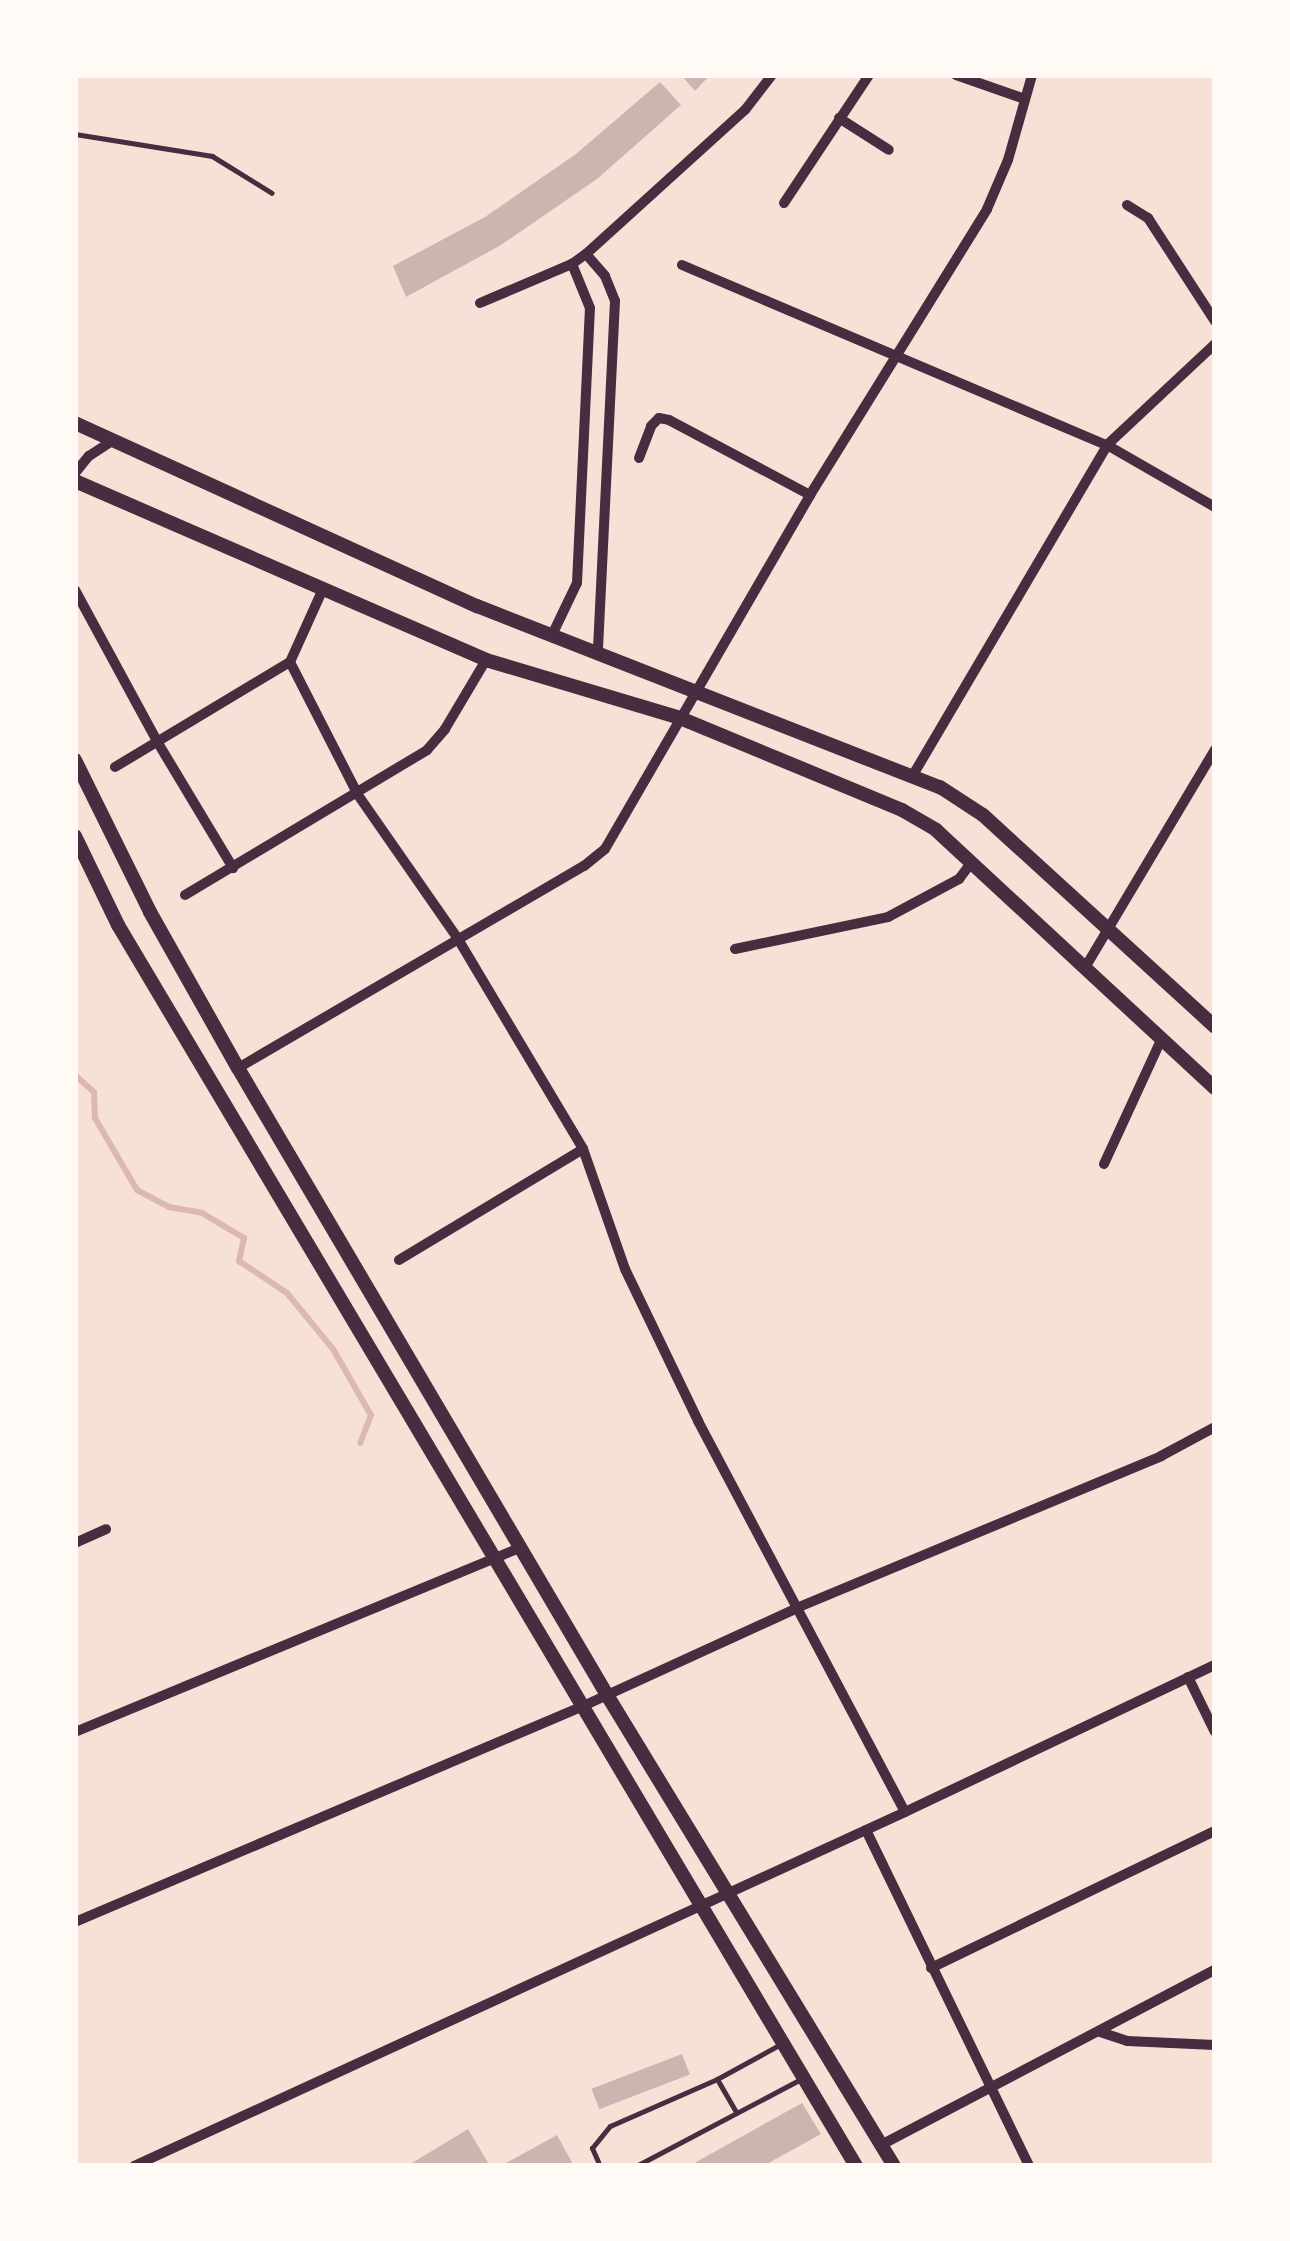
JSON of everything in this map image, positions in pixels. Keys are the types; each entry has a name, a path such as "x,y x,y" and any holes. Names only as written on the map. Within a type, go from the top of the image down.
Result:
{"main road":[{"path":"75,423 477,606 912,775 984,815 1215,1027"},
{"path":"75,480 486,660 680,718 866,792 936,830 1215,1088"},
{"path":"75,760 150,912 238,1068 607,1695 894,2166"},
{"path":"75,836 118,925 853,2164"}],"street":[{"path":"480,303 572,264 586,254 745,110 772,75"},
{"path":"784,203 869,75"},
{"path":"956,75 1025,99"},
{"path":"238,1068 584,866 604,849 694,689 896,352 987,209 1008,160 1032,75"},
{"path":"839,118 890,150"},
{"path":"1127,205 1148,218 1215,320"},
{"path":"586,254 604,276 615,302 598,652"},
{"path":"553,634 577,583 590,308 572,264"},
{"path":"682,264 1107,444 1215,507"},
{"path":"912,775 1107,444 1215,344"},
{"path":"638,458 651,426 659,418 669,420 810,496"},
{"path":"75,473 89,456 115,440"},
{"path":"75,590 158,743 233,868"},
{"path":"116,767 290,662 322,591"},
{"path":"185,896 358,795 426,750 445,730 486,660"},
{"path":"290,662 358,795 458,939 583,1148 625,1269 698,1421 906,1812"},
{"path":"1086,966 1215,750"},
{"path":"736,949 888,917 958,878 972,862"},
{"path":"1104,1164 1162,1038"},
{"path":"399,1260 583,1148"},
{"path":"75,1922 581,1707 799,1607 1162,1456 1215,1427"},
{"path":"75,1543 106,1529"},
{"path":"75,1732 520,1548"},
{"path":"134,2166 906,1812 1215,1664"},
{"path":"1188,1677 1215,1732"},
{"path":"866,1830 1029,2166"},
{"path":"932,1968 1215,1831"},
{"path":"881,2146 1215,1970"},
{"path":"1100,2032 1127,2041 1215,2045"}],"lane":[{"path":"75,134 212,156 272,193"},
{"path":"600,2166 592,2148 610,2126 717,2079 782,2044"},
{"path":"636,2166 804,2078"},
{"path":"717,2079 737,2113"}],"building":[{"path":"681,75 710,75 695,91"},
{"path":"660,82 681,105 597,179 501,245 406,297 393,266 485,217 576,154"},
{"path":"682,2054 690,2075 599,2109 591,2089"},
{"path":"802,2103 821,2134 763,2166 689,2166"},
{"path":"468,2129 490,2166 407,2166"},
{"path":"557,2135 574,2166 506,2163"}],"waterway":[{"path":"75,1075 94,1092 95,1118 137,1190 169,1207 202,1213 244,1238 239,1261 287,1293 333,1349 371,1415 360,1443"}]}
